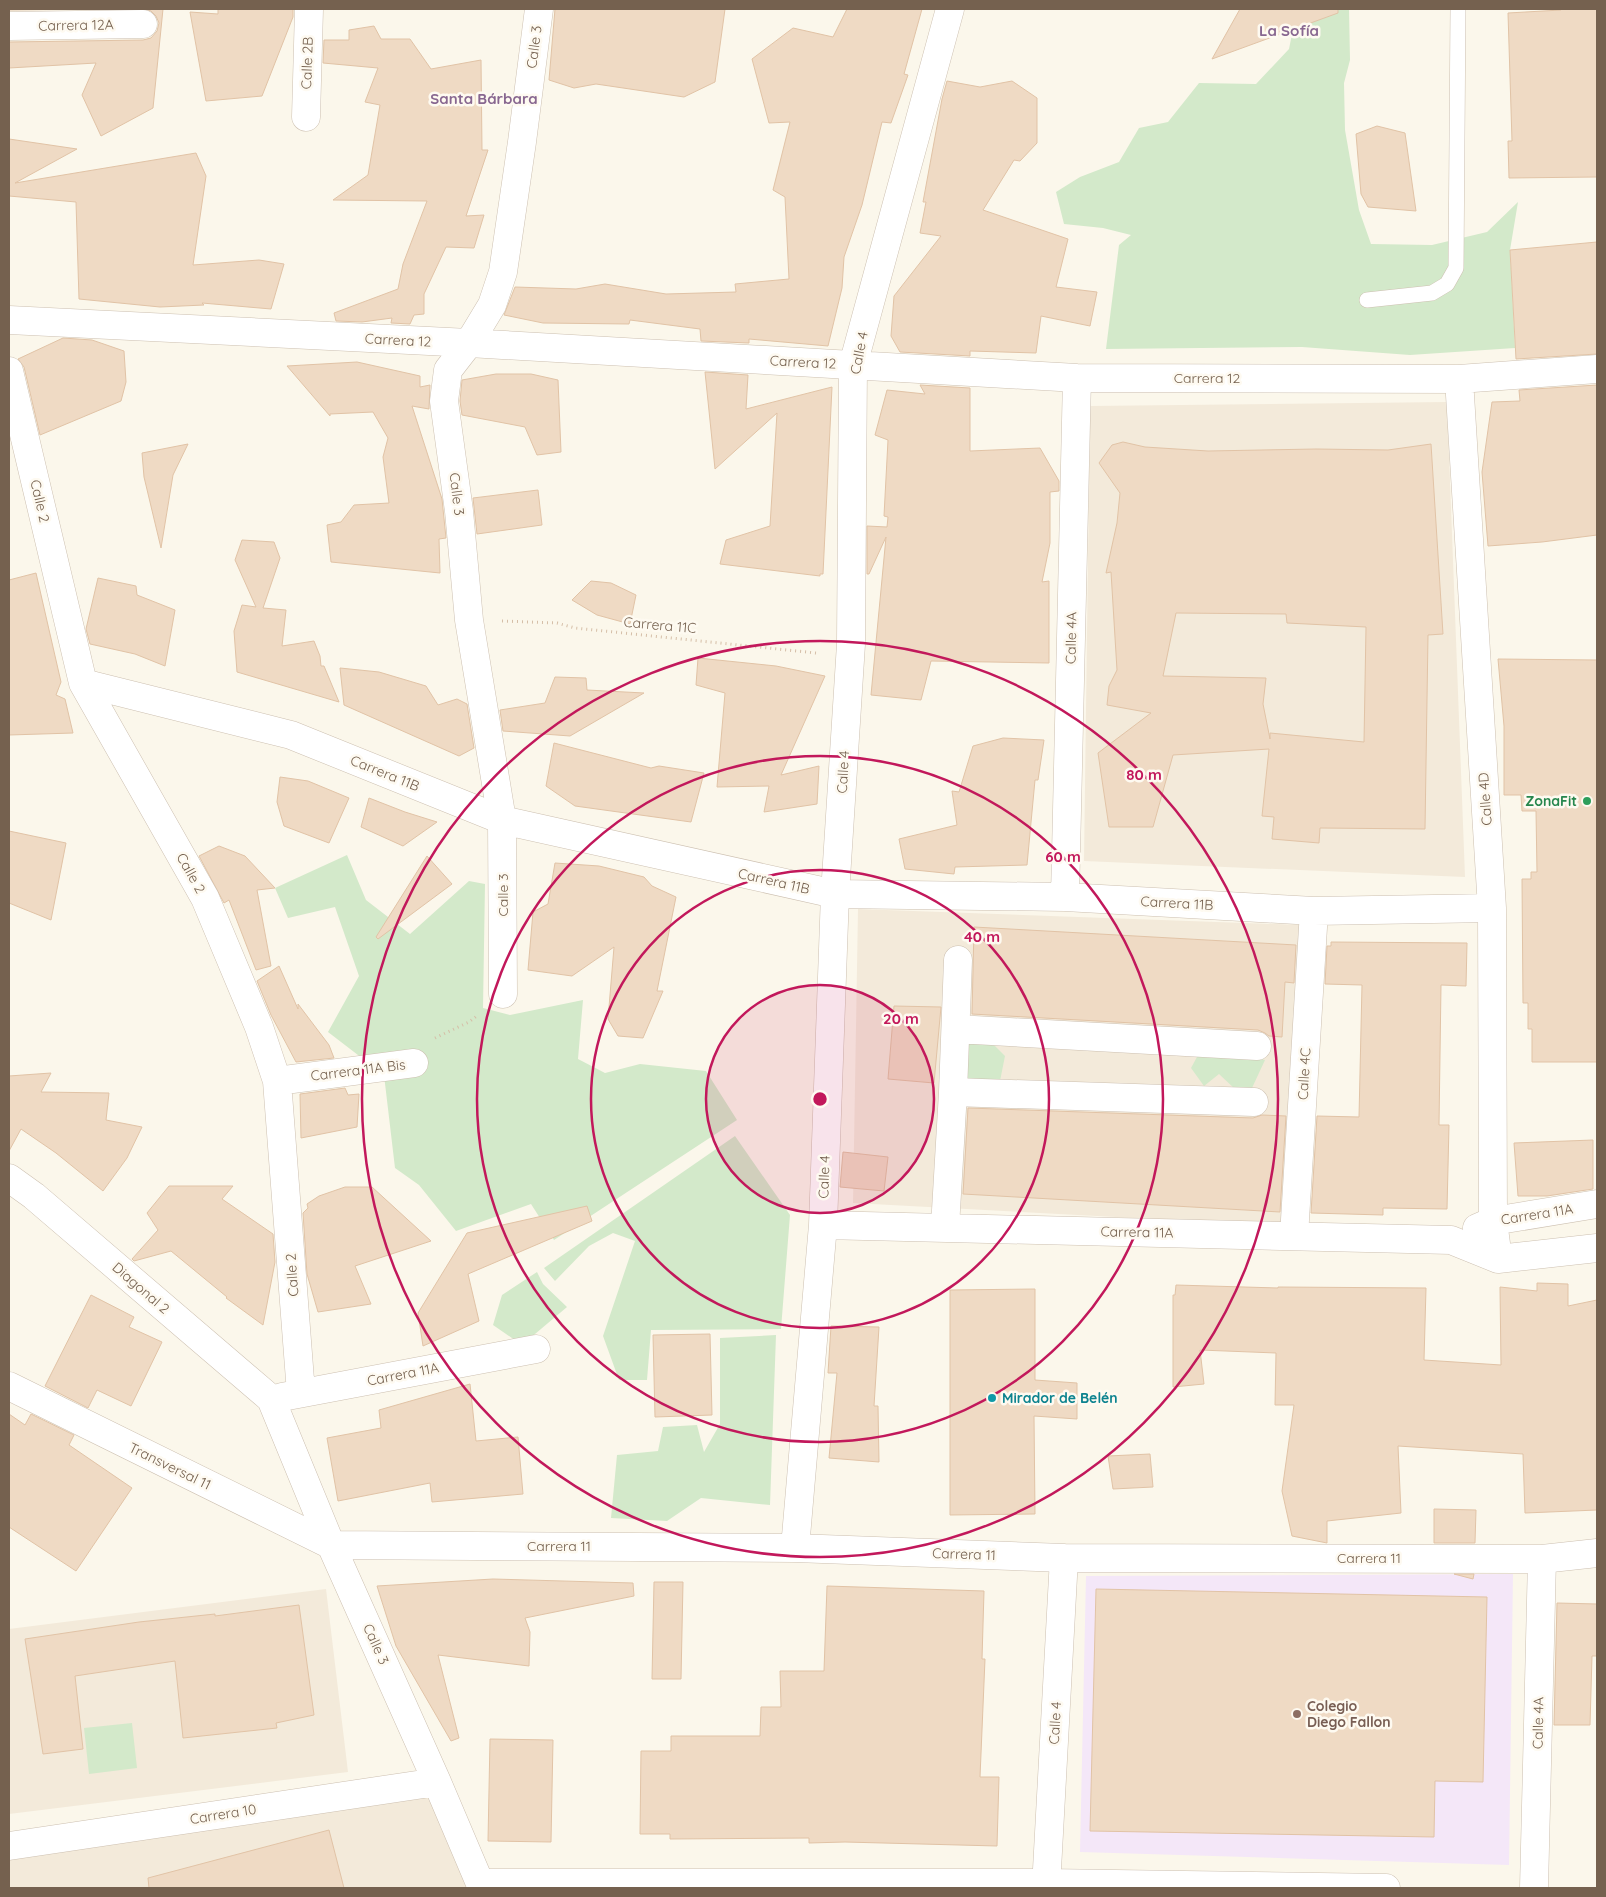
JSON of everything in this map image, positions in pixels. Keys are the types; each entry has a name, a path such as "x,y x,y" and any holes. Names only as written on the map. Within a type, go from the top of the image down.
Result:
{"street":[{"name":"Calle 2B","path":"306,117 309,9"},
{"name":"Calle 3","path":"503,994 502,820 469,620 459,511 444,401 448,370 469,343 492,305 502,272 522,142 539,9"},
{"name":"Calle 4","path":"795,1548 822,1225 835,894 850,657 853,365 950,9"},
{"name":"Carrera 12A","path":"9,26 143,24"},
{"name":"Carrera 12","path":"9,320 469,343 1077,378 1459,378 1597,369"},
{"name":"Calle 2","path":"9,371 83,683 205,898 259,1027 277,1081 301,1393"},
{"name":"Calle 4A","path":"1065,897 1077,378"},
{"name":"Calle 4D","path":"1459,378 1492,908 1492,1221 1498,1259"},
{"name":"Carrera 11B","path":"83,683 291,735 502,820 835,894 1065,897 1314,911 1492,908"},
{"name":"Calle 4C","path":"1294,1236 1314,911"},
{"path":"945,1227 958,960"},
{"path":"956,1029 1257,1046"},
{"name":"Carrera 11A Bis","path":"277,1081 414,1063"},
{"path":"953,1092 1254,1102"},
{"name":"Diagonal 2","path":"9,1178 34,1196 271,1399"},
{"name":"Carrera 11A","path":"1451,1240 1492,1221 1597,1204"},
{"name":"Carrera 11A","path":"822,1225 1451,1240 1498,1259 1597,1248"},
{"name":"Carrera 11A","path":"271,1399 536,1349"},
{"name":"Transversal 11","path":"9,1386 331,1545"},
{"name":"Calle 3","path":"271,1399 331,1545 481,1885"},
{"name":"Carrera 11","path":"331,1545 795,1548 1064,1558 1542,1559 1597,1553"},
{"name":"Calle 4","path":"1046,1886 1064,1558"},
{"name":"Calle 4A","path":"1534,1888 1542,1559"},
{"name":"Carrera 10","path":"9,1846 437,1782"},
{"path":"481,1885 1386,1888"}],"lane":[{"path":"1367,300 1432,293 1447,284 1456,268 1458,9"}],"path":[{"name":"Carrera 11C","path":"469,620 558,623 575,628 850,657"},
{"name":"Carrera 11A Bis","path":"414,1063 434,1038 470,1022 503,994"}],"shaded area":[{"path":"1447,402 1465,877 1084,861 1090,406"},
{"path":"858,909 1302,925 1284,1226 853,1203"},
{"name":"Colegio Diego Fallon","path":"1513,1574 1509,1865 1080,1852 1086,1576"},
{"path":"326,1589 348,1772 9,1814 9,1629"},
{"path":"437,1782 482,1888 9,1888 9,1846"}],"green space":[{"path":"1297,9 1349,9 1350,60 1344,83 1345,130 1359,210 1371,244 1432,245 1487,232 1518,202 1510,250 1515,348 1410,355 1302,347 1106,349 1119,245 1131,235 1103,228 1064,224 1056,192 1080,177 1119,162 1139,128 1168,122 1199,83 1256,84 1289,49"},
{"path":"347,855 366,900 410,934 469,881 485,884 483,1008 510,1015 583,1000 578,1059 605,1073 640,1064 706,1071 737,1120 554,1240 531,1204 456,1231 419,1185 395,1168 384,1075 328,1032 359,976 335,907 288,918 275,888"},
{"path":"983,1034 1005,1056 1000,1081 965,1079 967,1042"},
{"path":"1204,1044 1265,1060 1252,1088 1236,1090 1219,1074 1204,1086 1191,1068"},
{"path":"735,1136 790,1215 781,1329 651,1330 647,1380 619,1380 603,1336 635,1241 613,1233 589,1246 555,1281 544,1268"},
{"path":"537,1272 543,1284 567,1307 522,1345 493,1325 502,1295"},
{"path":"776,1335 770,1505 701,1498 667,1521 611,1518 617,1455 658,1451 663,1427 697,1425 704,1452 720,1424 720,1338"},
{"path":"132,1723 137,1768 89,1774 84,1728"}],"building":[{"path":"9,9 118,9 9,10"},
{"path":"145,9 163,9 153,108 101,136 82,95 96,63 9,68 9,42 143,40 151,38 157,31 159,23 151,11"},
{"path":"218,9 293,9 293,17 262,96 206,101 190,12 218,14"},
{"path":"555,9 725,9 715,82 684,97 596,84 574,88 549,80"},
{"path":"847,9 922,9 904,74 908,75 891,123 882,122 862,205 844,257 842,288 828,346 749,339 749,343 701,341 700,329 630,320 629,324 543,323 504,315 515,287 576,289 605,284 666,294 736,292 735,284 789,279 785,197 773,190 790,122 769,123 752,59 793,28 833,37"},
{"path":"1240,9 1338,9 1338,13 1212,59"},
{"path":"1561,9 1597,9 1597,177 1509,178 1508,141 1512,141 1508,13"},
{"path":"374,26 381,39 410,39 431,69 481,60 482,150 488,150 466,216 484,215 474,248 446,247 424,294 424,314 414,315 410,324 391,323 392,318 362,322 336,321 334,313 398,289 403,264 427,201 333,200 368,175 380,105 365,102 378,68 323,63 324,40 349,40 349,30"},
{"path":"947,81 980,87 1012,81 1037,98 1037,143 1020,161 1014,160 983,210 1068,239 1056,287 1097,292 1090,326 1041,316 1036,353 970,351 970,356 900,352 891,336 894,296 941,236 920,233 926,202 923,202"},
{"path":"1377,126 1405,133 1416,211 1368,207 1361,194 1356,134"},
{"path":"9,139 77,149 15,183 196,153 206,176 193,265 259,260 284,264 271,309 202,303 204,305 160,307 79,299 76,202 9,196"},
{"path":"1597,242 1597,354 1516,359 1510,250"},
{"path":"63,338 92,340 124,351 126,382 121,401 40,435 24,367 18,359"},
{"path":"357,362 420,376 420,387 430,385 429,409 412,406 442,499 446,538 439,539 440,573 331,562 327,525 341,522 354,505 389,503 383,457 388,438 373,412 330,414 330,416 287,366"},
{"path":"705,372 748,375 746,409 832,387 823,574 820,574 820,576 720,564 726,540 770,526 777,413 715,469"},
{"path":"496,374 531,374 558,380 561,452 537,455 525,427 462,415 460,401 462,380"},
{"path":"920,385 970,388 970,451 1040,448 1059,481 1059,491 1050,492 1050,543 1042,582 1049,581 1049,663 931,661 921,700 871,695 886,537 869,574 867,574 867,526 887,527 888,517 884,516 888,440 875,435 887,390 925,394"},
{"path":"1597,385 1597,535 1488,546 1482,472 1492,402 1520,401 1519,390"},
{"path":"1123,442 1145,447 1208,451 1388,450 1431,444 1443,634 1428,635 1425,829 1320,828 1319,843 1272,839 1274,817 1262,816 1269,749 1173,755 1153,827 1109,827 1098,753 1151,713 1107,705 1109,686 1117,670 1111,572 1106,573 1117,523 1120,493 1099,463 1112,445","holes":["1176,613 1286,614 1287,623 1366,627 1364,742 1270,733 1270,739 1263,704 1266,678 1163,676"]},
{"path":"188,444 173,475 161,548 144,477 142,453"},
{"path":"538,490 542,525 477,534 473,498"},
{"path":"242,540 274,542 280,558 263,608 286,610 282,646 314,641 320,656 321,666 324,666 339,702 237,672 234,631 242,605 256,607 235,560"},
{"path":"36,573 61,682 56,695 65,699 73,733 9,735 9,580"},
{"path":"98,578 136,586 137,595 175,610 165,666 135,654 90,644 86,629"},
{"path":"591,581 611,583 636,595 630,624 597,615 572,600"},
{"path":"698,658 776,666 825,676 781,775 819,766 817,804 764,812 769,786 717,787 725,693 696,685"},
{"path":"1498,659 1597,660 1597,1062 1532,1062 1532,1029 1528,1029 1528,1003 1523,1003 1522,879 1531,879 1531,872 1537,872 1536,811 1522,811 1521,795 1504,795 1504,726"},
{"path":"340,668 379,672 426,686 438,705 457,699 467,704 474,748 459,756 344,705"},
{"path":"555,677 586,678 587,690 644,693 570,736 503,731 500,710 545,703"},
{"path":"1003,738 1044,740 1038,780 1035,780 1027,865 955,867 954,874 905,869 899,839 957,825 952,791 959,792 973,746"},
{"path":"554,743 651,768 659,766 704,773 691,822 575,806 546,786"},
{"path":"280,777 308,781 349,798 329,843 284,826 277,802"},
{"path":"369,798 437,822 403,846 361,827"},
{"path":"9,831 66,843 51,920 9,903"},
{"path":"219,846 245,856 275,888 257,890 271,966 256,970 229,900 224,903 199,856"},
{"path":"427,856 452,884 378,939 376,937"},
{"path":"555,863 599,866 644,877 652,886 676,897 657,991 663,991 643,1038 618,1036 608,1019 614,947 572,976 528,970 533,912 548,904"},
{"path":"974,927 1296,945 1294,983 1285,982 1282,1037 1269,1036 1258,1030 972,1014"},
{"path":"1331,942 1467,943 1466,986 1441,985 1439,1125 1449,1125 1447,1209 1383,1208 1383,1215 1311,1213 1317,1116 1359,1117 1362,985 1325,984 1327,946 1331,946"},
{"path":"279,966 298,1009 298,1004 329,1045 334,1058 296,1062 271,1015 257,981"},
{"path":"894,1006 941,1007 934,1083 888,1079"},
{"path":"51,1073 41,1092 109,1093 106,1120 142,1127 127,1158 103,1191 56,1153 21,1129 9,1151 9,1076"},
{"path":"345,1088 348,1095 359,1094 357,1127 301,1138 300,1094"},
{"path":"968,1108 1253,1118 1262,1115 1286,1116 1280,1212 963,1194"},
{"path":"1593,1140 1593,1189 1547,1196 1518,1196 1514,1143"},
{"path":"843,1152 888,1157 884,1191 840,1187"},
{"path":"169,1186 233,1186 222,1199 273,1234 275,1262 263,1325 226,1298 171,1251 134,1261 132,1259 158,1230 147,1213"},
{"path":"345,1187 372,1187 431,1241 355,1266 371,1304 318,1312 307,1274 303,1213 308,1208 307,1204 319,1196"},
{"path":"587,1206 592,1221 468,1274 479,1321 423,1346 418,1313 467,1233"},
{"path":"1537,1283 1568,1284 1568,1306 1597,1300 1597,1510 1525,1513 1523,1454 1398,1446 1401,1513 1327,1521 1327,1543 1292,1536 1282,1491 1294,1405 1275,1405 1276,1353 1200,1350 1204,1384 1173,1387 1173,1295 1175,1295 1176,1285 1278,1288 1426,1288 1424,1360 1501,1365 1500,1287 1537,1291"},
{"name":"Mirador de Belén","path":"1035,1289 1035,1380 1077,1383 1077,1419 1034,1416 1035,1514 950,1515 950,1290"},
{"path":"91,1295 134,1317 129,1327 162,1342 131,1406 97,1390 88,1408 45,1386"},
{"path":"831,1326 879,1327 874,1406 878,1406 879,1462 829,1458 837,1373 828,1373"},
{"path":"710,1334 712,1415 655,1417 653,1335"},
{"path":"470,1384 476,1441 518,1437 523,1494 432,1502 430,1483 338,1501 327,1438 381,1428 379,1410"},
{"path":"9,1414 25,1425 31,1414 74,1435 69,1445 132,1488 76,1571 9,1527"},
{"path":"1150,1454 1153,1487 1113,1489 1108,1456"},
{"path":"1434,1509 1476,1510 1475,1543 1434,1543"},
{"path":"1454,1574 1474,1574 1473,1579"},
{"path":"493,1579 633,1583 634,1596 525,1618 530,1632 529,1666 438,1655 459,1738 451,1741 396,1646 377,1586"},
{"path":"654,1582 683,1582 681,1679 652,1679"},
{"path":"827,1586 984,1591 982,1659 985,1659 980,1777 999,1777 997,1846 845,1842 809,1843 809,1838 670,1839 670,1834 640,1834 641,1751 671,1751 671,1736 760,1736 761,1707 781,1707 780,1671 824,1671"},
{"name":"Colegio Diego Fallon","path":"1096,1589 1487,1597 1483,1782 1435,1781 1434,1837 1090,1831"},
{"path":"1557,1603 1597,1604 1597,1656 1592,1656 1590,1725 1554,1725"},
{"path":"299,1605 314,1715 276,1723 277,1728 183,1738 175,1661 75,1676 83,1749 43,1754 25,1639 139,1622 215,1614 215,1616"},
{"path":"490,1739 553,1740 551,1842 488,1841"},
{"path":"329,1830 344,1888 149,1888 148,1878"}],"place":[{"name":"ZonaFit","path":"1587,801"},
{"name":"Mirador de Belén","path":"992,1398"},
{"name":"Colegio Diego Fallon","path":"1297,1714"}],"district":[{"name":"La Sofía","path":"1289,31"},
{"name":"Santa Bárbara","path":"484,99"}]}
